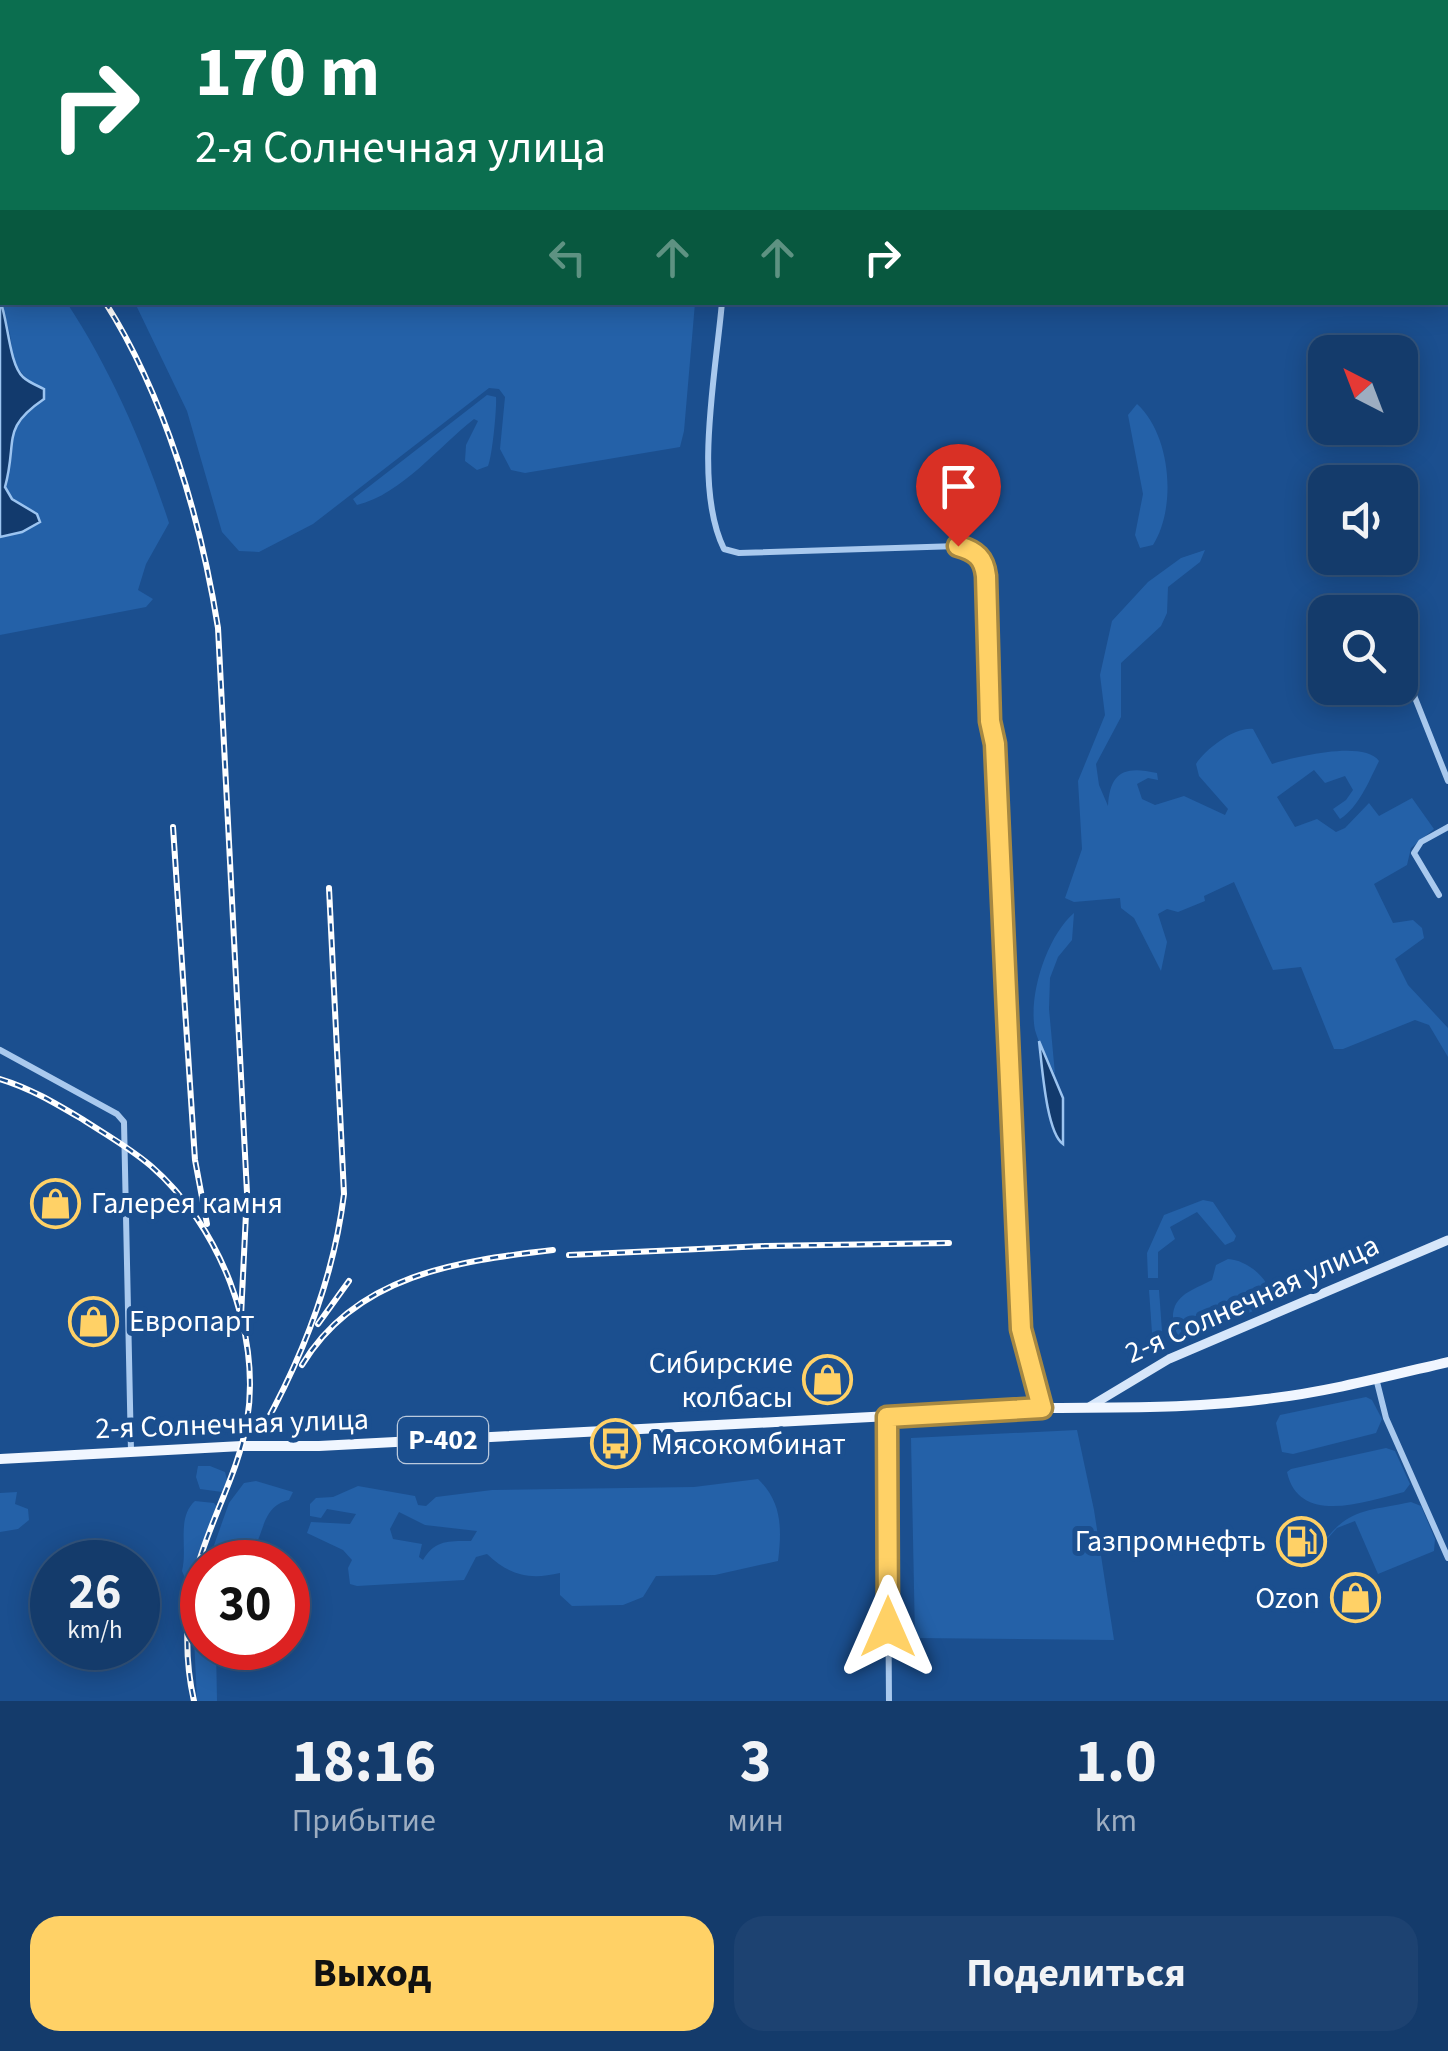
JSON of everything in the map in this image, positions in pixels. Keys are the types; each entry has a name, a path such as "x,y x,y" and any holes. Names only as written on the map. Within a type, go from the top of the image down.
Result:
{"main road":[{"name":"2-я Солнечная улица","path":"0,1459 1089,1407 1169,1359 1448,1240"},
{"name":"Р-402","path":"1089,1407 1149,1408 1263,1400 1448,1362"}],"street":[{"path":"722,305 708,456 714,529 724,549 739,553 958,546 971,550 985,566 1021,1329 1042,1408"},
{"path":"1418,705 1448,781"},
{"path":"1439,895 1414,852 1422,842 1448,826"},
{"path":"0,1050 124,1122 131,1452"},
{"path":"1376,1378 1386,1418 1448,1558"},
{"path":"887,1417 889,1701"}],"shaded area":[{"path":"1,305 68,305 125,409 169,523 146,564 138,590 153,599 146,607 0,635 0,537 37,514 12,499 5,487 13,437 21,419 43,399 14,363"},
{"path":"1,305 18,371 44,389 44,399 30,409 16,428 5,487 12,499 37,514 40,522 22,532 0,537"},
{"path":"136,305 695,305 680,447 525,473 511,470 500,449 505,397 499,389 489,388 313,524 259,552 239,551 222,532 187,411"},
{"path":"487,395 496,397 488,466 477,470 465,461 466,445 478,421 474,419 404,480 357,505 353,499"},
{"path":"1137,404 1157,434 1167,472 1161,529 1153,545 1140,548 1135,535 1143,494 1128,415"},
{"path":"1205,550 1200,562 1168,587 1167,613 1161,626 1121,663 1121,717 1096,764 1108,806 1115,779 1135,770 1157,773 1158,780 1148,778 1137,784 1142,799 1155,805 1184,796 1225,815 1228,809 1199,776 1196,764 1221,740 1246,729 1253,729 1272,764 1329,752 1371,755 1379,761 1358,801 1340,819 1333,809 1353,790 1345,776 1325,783 1314,770 1277,797 1295,827 1317,819 1336,832 1369,803 1379,816 1412,798 1434,829 1411,848 1407,865 1374,884 1393,923 1413,920 1422,928 1424,938 1395,959 1408,985 1448,1028 1448,1057 1429,1025 1415,1020 1343,1049 1334,1049 1301,967 1273,970 1234,882 1204,896 1205,901 1178,912 1167,909 1158,914 1167,942 1161,971 1134,918 1121,908 1120,898 1074,902 1065,898 1082,849 1078,781 1105,715 1100,675 1112,621 1148,582 1181,558"},
{"path":"1074,913 1072,940 1058,957 1050,978 1055,1074 1035,1030 1034,1000 1048,951"},
{"path":"1039,1041 1063,1098 1063,1144 1052,1126"},
{"path":"1203,1200 1213,1202 1236,1236 1234,1241 1225,1245 1197,1212 1170,1227 1175,1239 1158,1252 1158,1278 1148,1278 1147,1253 1164,1215"},
{"path":"1228,1259 1257,1272 1267,1284 1271,1299 1267,1305 1179,1343 1172,1332 1182,1327 1173,1319 1176,1304 1185,1294 1212,1280 1216,1265"},
{"path":"1149,1290 1159,1290 1162,1331 1157,1336 1152,1333"},
{"path":"1366,1397 1372,1400 1382,1419 1376,1433 1293,1454 1282,1452 1276,1423 1280,1415"},
{"path":"1077,1430 1114,1640 915,1638 911,1438"},
{"path":"1386,1448 1395,1451 1410,1484 1404,1492 1354,1504 1320,1505 1305,1500 1294,1489 1287,1472 1291,1469"},
{"path":"198,1466 225,1472 227,1480 222,1492 200,1489"},
{"path":"758,1479 776,1507 778,1561 715,1575 656,1576 643,1597 623,1605 572,1606 560,1595 560,1573 521,1574 487,1554 476,1557 464,1580 357,1586 350,1584 348,1568 352,1560 343,1550 307,1533 311,1522 350,1524 356,1514 327,1509 321,1518 310,1516 310,1504 316,1498 333,1497 358,1486 415,1496 418,1505 426,1506 436,1497 492,1490 694,1487","holes":["399,1512 425,1525 477,1531 471,1541 437,1545 423,1560 419,1557 422,1544 393,1539 390,1529"]},
{"path":"256,1481 293,1492 289,1500 270,1512 258,1540 216,1540 229,1503 244,1483"},
{"path":"17,1492 15,1504 28,1509 29,1520 18,1529 0,1532 0,1493"},
{"path":"195,1501 214,1503 217,1507 205,1540 184,1540 189,1508"},
{"path":"1411,1502 1421,1506 1435,1539 1434,1551 1378,1574 1355,1521 1337,1528 1320,1547 1340,1524 1359,1513"},
{"path":"196,1670 216,1670 217,1701 197,1701"}],"railway":[{"path":"107,305 146,377 178,460 202,545 218,628 247,1193 241,1316"},
{"path":"173,827 195,1160 207,1224"},
{"path":"263,1428 315,1315 333,1255 344,1194 329,888"},
{"path":"0,1079 62,1107 151,1166 197,1218 230,1282 241,1317 248,1352 247,1421 190,1598 187,1650 194,1701"},
{"path":"569,1255 949,1243"},
{"path":"302,1365 324,1335 380,1292 446,1267 553,1250"},
{"path":"318,1324 349,1281"}],"place":[{"name":"Галерея камня","path":"56,1203"},
{"name":"Европарт","path":"94,1321"},
{"name":"Сибирские колбасы","path":"828,1380"},
{"name":"Мясокомбинат","path":"616,1444"},
{"name":"Газпромнефть","path":"1301,1541"},
{"name":"Ozon","path":"1355,1598"}],"route":[{"path":"888,1627 887,1417 1042,1408 1021,1329 986,576 980,557 958,546"}]}
